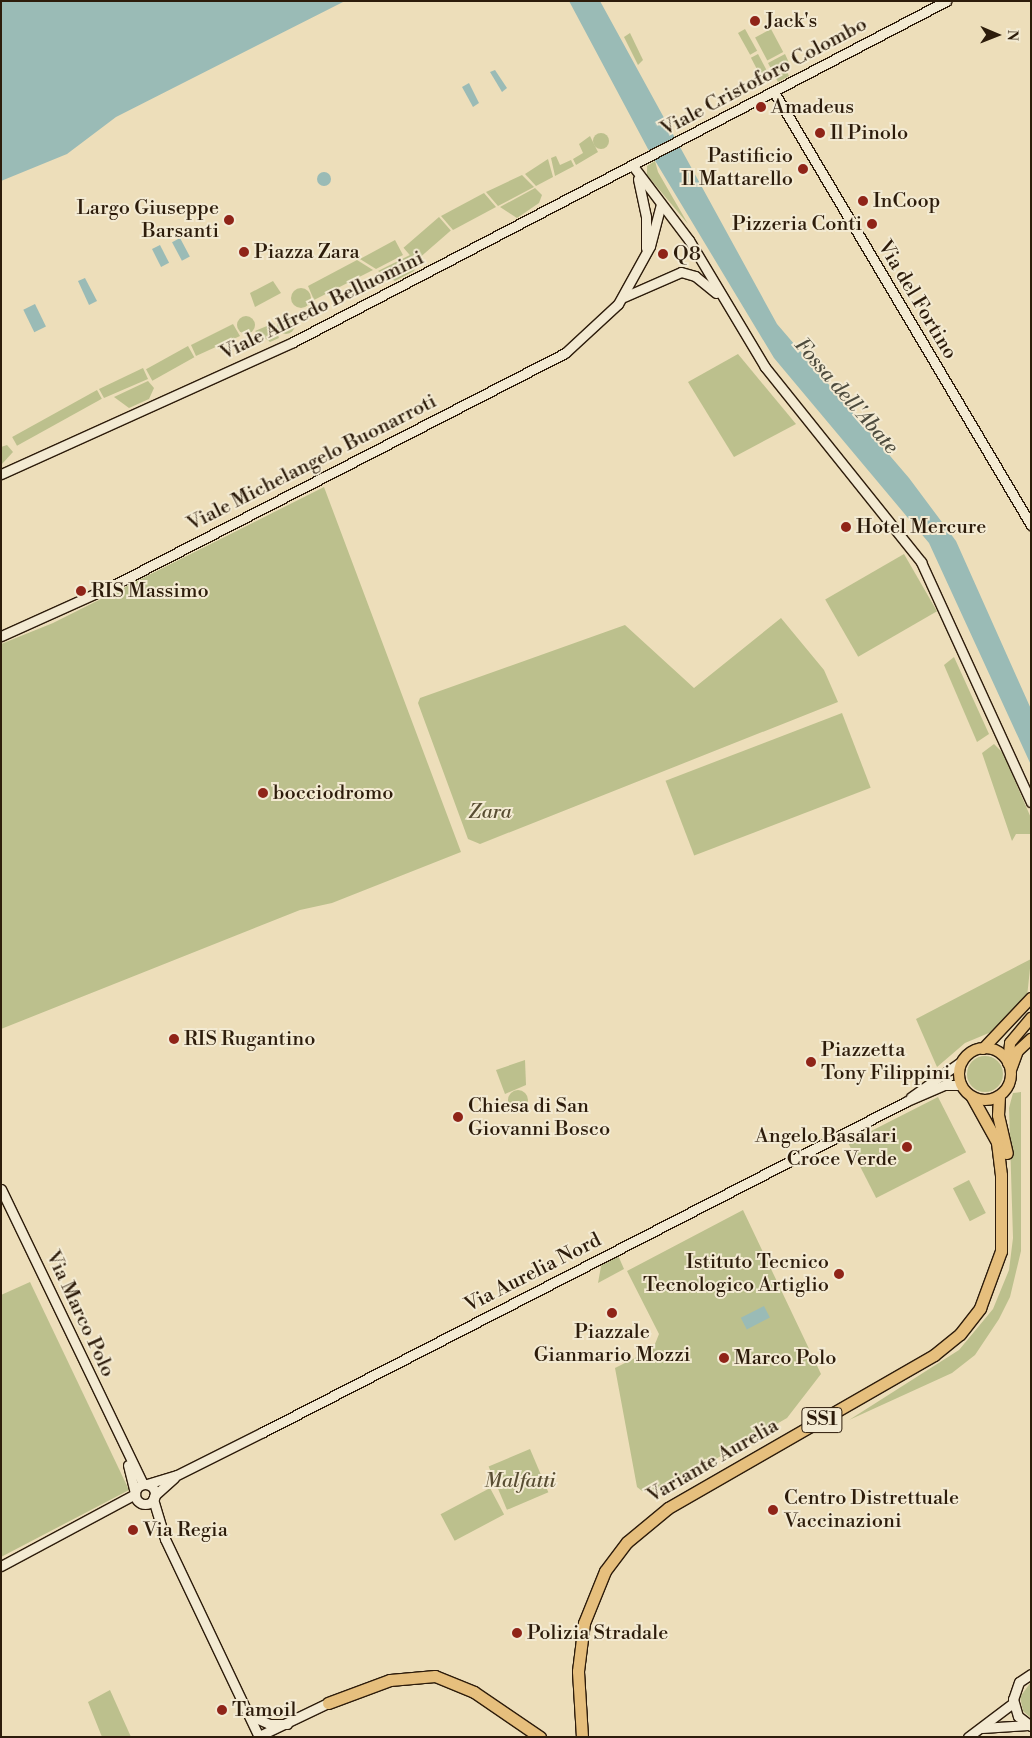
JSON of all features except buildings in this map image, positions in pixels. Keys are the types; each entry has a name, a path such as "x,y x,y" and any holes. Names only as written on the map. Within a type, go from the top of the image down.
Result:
{"highway":[{"name":"Variante Aurelia","path":"582,1737 586,1658 592,1622 612,1574 635,1544 680,1510 936,1363 965,1339 985,1315 1002,1279 1010,1239 1008,1163 999,1096"},
{"name":"Variante Aurelia","path":"589,1737 578,1671 584,1623 605,1571 633,1536 668,1508 934,1355 960,1334 980,1308 1001,1251 1002,1175 997,1142 972,1097"},
{"path":"328,1703 390,1680 435,1676 474,1692 540,1737"}],"main road":[{"path":"961,1085 962,1061 983,1048 1031,998"},
{"path":"972,1097 986,1100 999,1096 1008,1086 1010,1043 1031,1018"},
{"path":"1009,1067 1018,1051 1031,1039"},
{"path":"983,1048 998,1052 1009,1067"},
{"name":"SS1","path":"961,1085 972,1097"}],"street":[{"name":"Viale Cristoforo Colombo","path":"651,156 946,1"},
{"name":"Via del Fortino","path":"774,92 1031,525"},
{"name":"Viale Alfredo Belluomini","path":"1,474 293,342 634,169 651,156"},
{"path":"634,169 689,240 765,367 926,571 1031,802"},
{"name":"Viale Michelangelo Buonarroti","path":"634,169 646,217 644,257"},
{"name":"Viale Michelangelo Buonarroti","path":"1,636 110,587 549,362 592,332 622,298 644,257 660,204"},
{"name":"Viale Michelangelo Buonarroti","path":"622,298 683,272 700,278 724,301"},
{"name":"Via Aurelia Nord","path":"905,1102 962,1061"},
{"name":"Via Aurelia Nord","path":"145,1484 177,1475 905,1102 944,1085 961,1085"},
{"name":"Via Marco Polo","path":"1,1189 126,1455 142,1503 258,1734"},
{"name":"Via Marco Polo","path":"126,1455 154,1498"},
{"name":"Via Aurelia Nord","path":"142,1503 154,1498 177,1475"},
{"path":"1,1566 111,1509 142,1503 145,1484"},
{"path":"968,1737 1013,1703 1016,1688 1031,1674"},
{"path":"258,1734 274,1730 328,1703"},
{"path":"1013,1703 1029,1726"},
{"path":"249,1715 274,1730"},
{"path":"982,1728 1029,1726"}],"green space":[{"path":"745,29 757,51 750,55 738,33"},
{"path":"771,29 783,52 767,60 755,37"},
{"path":"630,33 643,60 638,65 624,37"},
{"path":"758,54 769,75 762,79 751,58"},
{"path":"785,54 791,67 786,70 789,76 778,82 768,63"},
{"path":"601,133 607,135 609,141 607,147 601,149 595,147 593,141 595,135"},
{"path":"590,136 598,152 576,165 573,159 583,153 579,144"},
{"path":"556,156 560,165 571,160 574,166 555,176 551,158"},
{"path":"548,159 553,177 536,186 525,174"},
{"path":"655,161 658,172 688,224 647,175 647,166"},
{"path":"522,175 534,187 498,206 486,192"},
{"path":"535,188 542,195 539,203 517,218 500,207"},
{"path":"484,193 496,207 453,230 441,216"},
{"path":"439,217 451,231 415,261 404,248"},
{"path":"395,240 403,255 376,269 360,259"},
{"path":"412,254 418,260 414,271 395,281 378,271"},
{"path":"357,260 373,270 314,300 308,286"},
{"path":"273,281 281,293 255,307 250,293"},
{"path":"301,288 308,291 311,298 308,305 301,308 294,305 291,298 294,291"},
{"path":"246,316 252,319 255,325 252,331 246,334 240,331 237,325 240,319"},
{"path":"286,316 292,319 295,325 292,331 286,334 280,331 277,325 280,319"},
{"path":"274,323 279,338 270,342 255,331"},
{"path":"233,324 240,336 196,356 191,345"},
{"path":"188,346 194,357 152,381 146,369"},
{"path":"738,354 796,424 734,457 688,382"},
{"path":"143,368 148,379 104,398 99,389"},
{"path":"148,381 154,388 149,399 129,408 114,397"},
{"path":"97,390 102,399 17,446 12,437"},
{"path":"7,445 13,452 1,465 1,447"},
{"path":"324,487 461,852 332,903 300,910 1,1029 1,644 53,623"},
{"path":"904,554 937,611 858,657 825,600"},
{"name":"Zara","path":"781,618 824,670 838,702 480,844 468,839 418,703 420,698 625,625 694,688"},
{"path":"954,657 989,734 977,742 944,665"},
{"path":"842,713 871,788 694,855 666,781"},
{"path":"994,744 1003,753 1031,818 1031,834 1016,834 1012,841 982,753"},
{"path":"1031,959 1027,997 996,1030 965,1043 937,1067 916,1019"},
{"path":"985,1056 997,1062 1003,1074 997,1086 985,1092 973,1086 967,1074 973,1062"},
{"path":"525,1060 526,1085 505,1094 496,1070"},
{"path":"518,1090 525,1093 528,1100 525,1107 518,1110 511,1107 508,1100 511,1093"},
{"path":"1021,1092 1021,1251 1010,1297 999,1319 975,1355 952,1373 849,1420 959,1350 993,1309 1009,1270 1013,1238 1009,1108 1013,1093"},
{"name":"Angelo Basalari Croce Verde","path":"938,1097 966,1152 876,1198 848,1143"},
{"path":"969,1180 986,1213 970,1221 953,1188"},
{"name":"Marco Polo","path":"743,1210 821,1374 787,1418 655,1494 642,1491 637,1487 615,1368 653,1349 659,1334 627,1271"},
{"path":"617,1253 624,1269 598,1283 602,1261"},
{"path":"30,1282 129,1490 1,1557 1,1295"},
{"name":"Malfatti","path":"530,1449 548,1492 507,1510 489,1467"},
{"path":"490,1488 504,1514 455,1541 441,1514"},
{"path":"1031,1682 1031,1718 1023,1711 1020,1697"},
{"path":"110,1690 131,1737 102,1737 88,1702"}],"water":[{"path":"1,1 345,1 116,117 67,154 1,181"},
{"name":"Fossa dell'Abate","path":"569,1 600,1 777,324 909,478 956,541 1031,709 1031,765 929,543 774,358 648,149"},
{"path":"495,70 507,88 502,92 490,72"},
{"path":"469,83 479,103 473,107 462,87"},
{"path":"321,172 327,172 331,179 327,186 321,186 317,182 317,176"},
{"path":"180,238 190,257 182,261 172,242"},
{"path":"160,245 169,263 161,267 152,249"},
{"path":"85,278 97,301 89,305 78,281"},
{"path":"35,304 46,326 34,332 23,310"},
{"path":"764,1306 770,1318 747,1329 741,1318"}],"place":[{"name":"Jack's","path":"755,21"},
{"name":"Amadeus","path":"761,107"},
{"name":"Il Pinolo","path":"820,133"},
{"name":"Pastificio Il Mattarello","path":"803,169"},
{"name":"InCoop","path":"863,201"},
{"name":"Largo Giuseppe Barsanti","path":"229,220"},
{"name":"Pizzeria Conti","path":"872,224"},
{"name":"Piazza Zara","path":"244,252"},
{"name":"Q8","path":"663,254"},
{"name":"Hotel Mercure","path":"846,527"},
{"name":"RIS Massimo","path":"81,591"},
{"name":"bocciodromo","path":"263,793"},
{"name":"RIS Rugantino","path":"174,1039"},
{"name":"Piazzetta Tony Filippini","path":"811,1062"},
{"name":"Chiesa di San Giovanni Bosco","path":"458,1117"},
{"name":"Angelo Basalari Croce Verde","path":"907,1147"},
{"name":"Istituto Tecnico Tecnologico Artiglio","path":"839,1274"},
{"name":"Piazzale Gianmario Mozzi","path":"612,1313"},
{"name":"Marco Polo","path":"724,1358"},
{"name":"Centro Distrettuale Vaccinazioni","path":"773,1510"},
{"name":"Via Regia","path":"133,1530"},
{"name":"Polizia Stradale","path":"517,1633"},
{"name":"Tamoil","path":"222,1710"}]}
